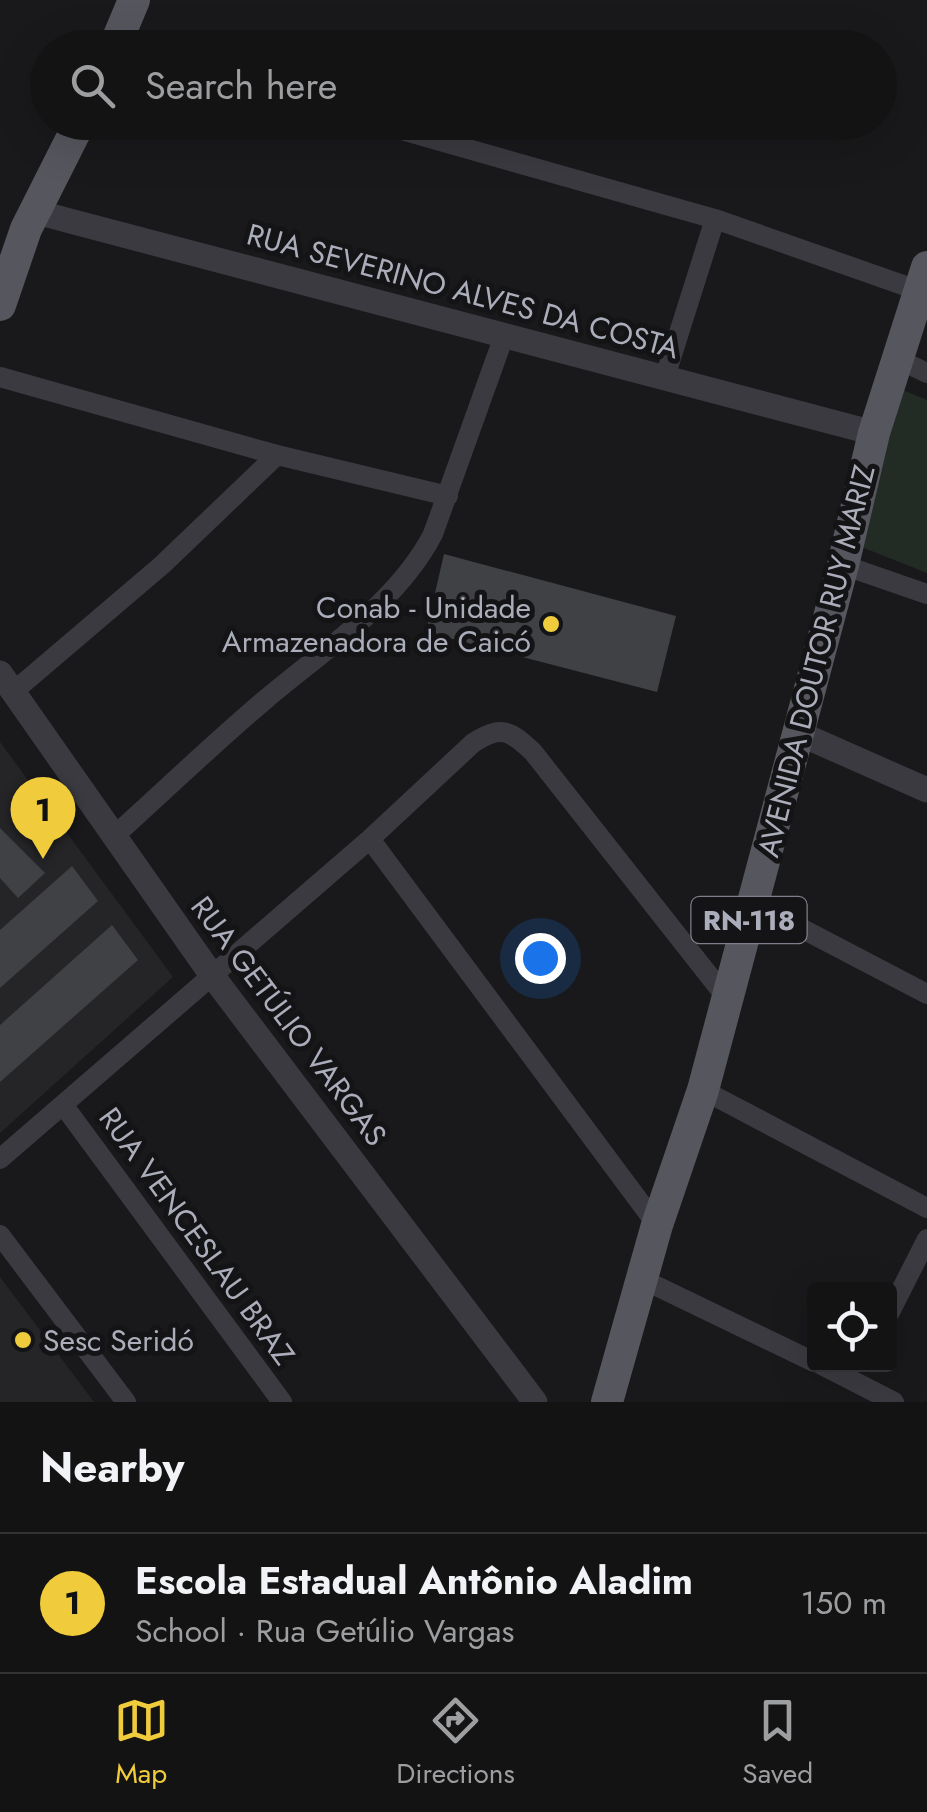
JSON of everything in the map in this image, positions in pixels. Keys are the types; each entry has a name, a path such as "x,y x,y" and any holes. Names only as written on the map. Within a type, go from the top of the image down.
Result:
{"main road":[{"path":"122,30 134,0"},
{"path":"0,306 21,226 70,140"},
{"name":"AVENIDA DOUTOR RUY MARIZ","path":"607,1402 657,1226 702,1090 874,434 912,366 923,279"}],"street":[{"path":"436,140 923,279"},
{"path":"664,377 715,219"},
{"name":"RUA SEVERINO ALVES DA COSTA","path":"21,226 504,336 874,434"},
{"path":"113,837 261,703 375,607 418,564 448,496 504,336"},
{"path":"0,377 277,456 448,496"},
{"path":"7,682 162,566 277,456"},
{"path":"842,565 927,594"},
{"name":"RUA GETÚLIO VARGAS","path":"7,682 211,974 536,1402"},
{"path":"0,1160 487,734 505,731 533,752 726,998"},
{"path":"798,733 927,790"},
{"path":"370,839 657,1226"},
{"path":"753,904 927,994"},
{"path":"702,1090 927,1208"},
{"name":"RUA VENCESLAU BRAZ","path":"64,1106 282,1402"},
{"path":"0,1235 126,1402"},
{"path":"897,1298 927,1238"},
{"path":"644,1280 807,1358"},
{"path":"858,1373 894,1402"}],"shaded area":[{"path":"898,388 927,400 927,573 849,542"},
{"path":"0,742 173,977 0,1133"},
{"name":"Sesc Seridó","path":"0,1277 94,1402 0,1402"}],"building":[{"name":"Conab - Unidade Armazenadora de Caicó","path":"444,554 676,616 657,692 426,632"},
{"path":"0,828 45,873 18,898 0,878"},
{"path":"72,866 98,901 0,988 0,930"},
{"path":"112,925 138,960 0,1082 0,1025"}],"place":[{"name":"Conab - Unidade Armazenadora de Caicó","path":"551,624"},
{"name":"Escola Estadual Antônio Aladim","path":"43,859"},
{"name":"Sesc Seridó","path":"23,1340"}]}
